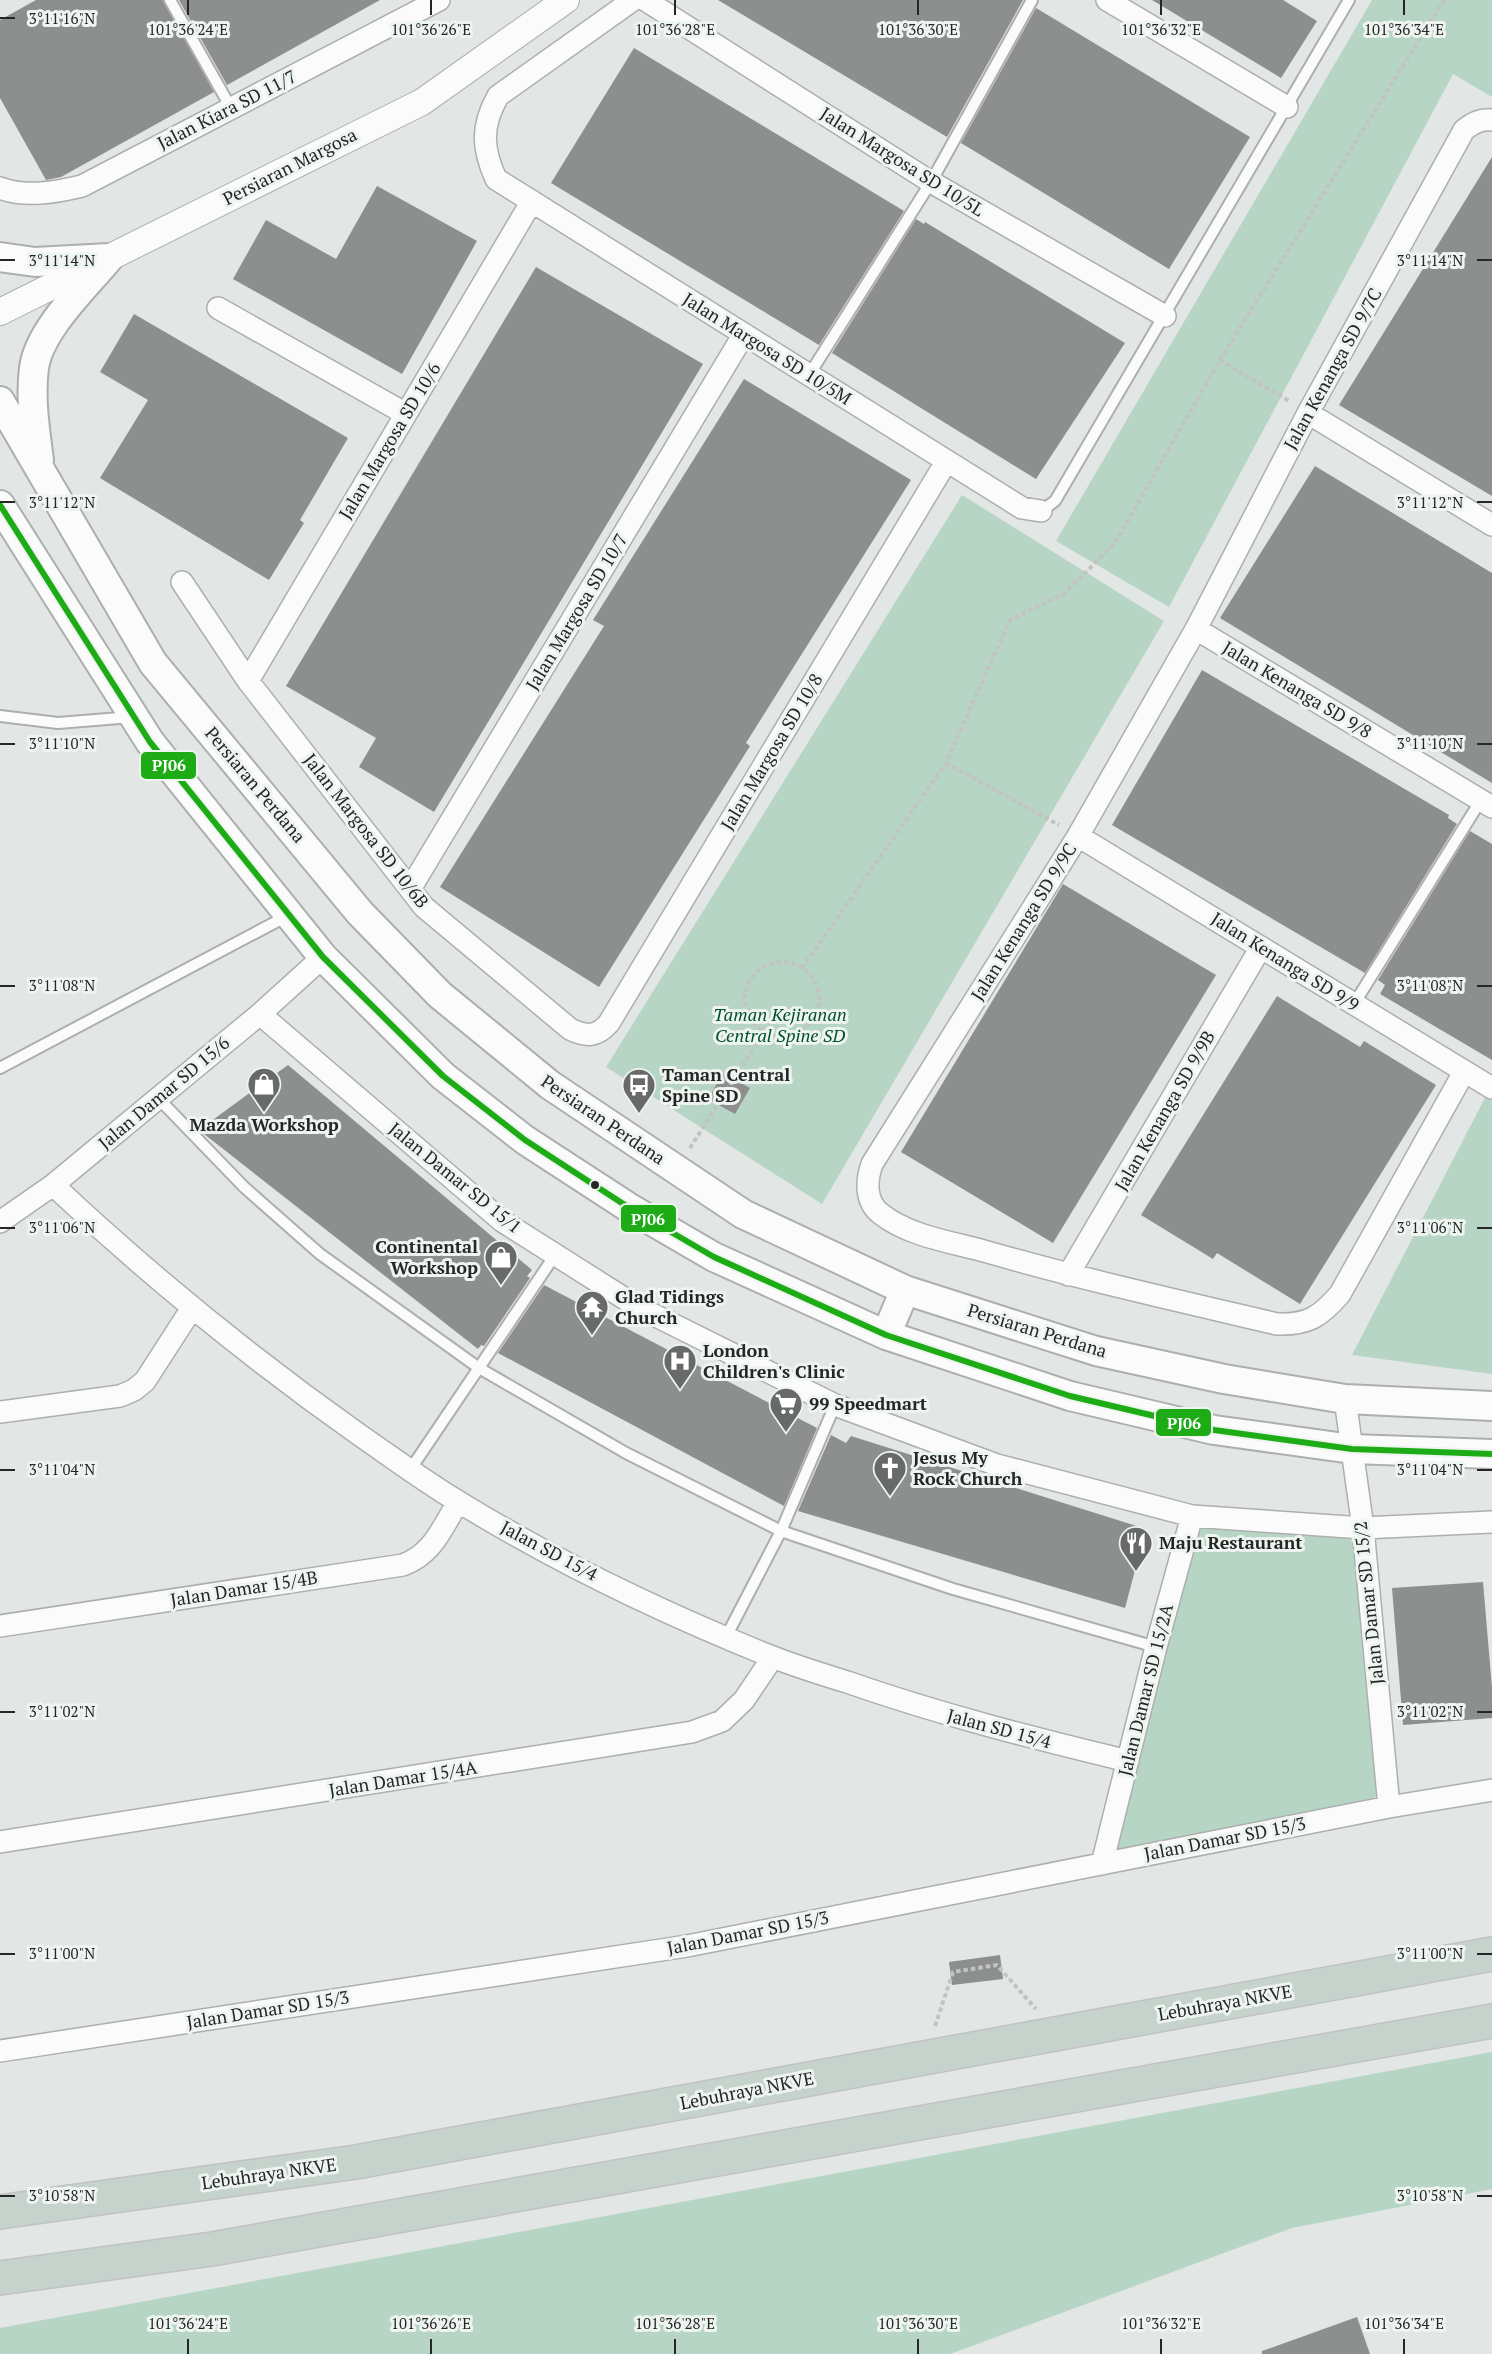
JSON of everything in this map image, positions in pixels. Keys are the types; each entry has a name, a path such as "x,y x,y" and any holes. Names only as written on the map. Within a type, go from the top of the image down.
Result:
{"highway":[{"name":"Lebuhraya NKVE","path":"0,2212 356,2162 1492,1954"},
{"path":"0,2278 212,2250 1492,2021"}],"main road":[{"path":"0,256 35,262 109,258"},
{"path":"40,471 33,404 34,366 47,333 109,258"},
{"name":"Persiaran Perdana","path":"0,401 153,663 360,913 440,995 550,1085 742,1215 905,1290 1096,1351 1224,1379 1345,1399 1492,1406"},
{"path":"1,512 150,742 323,957 443,1076 525,1140 628,1207 714,1257 886,1335 1070,1396 1214,1430 1352,1449 1492,1454"},
{"path":"886,1335 905,1290"}],"street":[{"name":"Jalan Kiara SD 11/7","path":"4,190 54,193 82,186 439,0"},
{"name":"Persiaran Margosa","path":"0,312 422,102 566,0"},
{"name":"Jalan Margosa SD 10/5M","path":"633,0 498,96 488,114 485,137 487,158 496,179 946,462 1022,508 1041,511"},
{"name":"Jalan Margosa SD 10/5L","path":"645,0 931,182 1165,316"},
{"path":"1107,0 1287,107"},
{"name":"Jalan Kenanga SD 9/7C","path":"1196,629 1308,413 1464,130 1473,123 1488,120"},
{"name":"Jalan Margosa SD 10/6","path":"248,681 532,201"},
{"path":"218,308 406,414"},
{"name":"Jalan Margosa SD 10/7","path":"410,889 744,334"},
{"path":"1308,413 1492,525"},
{"name":"Jalan Margosa SD 10/8","path":"591,1035 601,1032 609,1023 946,462"},
{"name":"Jalan Margosa SD 10/6B","path":"182,582 248,681 424,907 570,1029 581,1035 591,1035"},
{"name":"Jalan Kenanga SD 9/8","path":"1196,629 1487,804"},
{"name":"Jalan Kenanga SD 9/9C","path":"1068,1275 912,1231 880,1214 871,1203 868,1177 872,1164 1078,836 1196,629"},
{"name":"Jalan Kenanga SD 9/9","path":"1078,836 1492,1088"},
{"name":"Jalan Kenanga SD 9/9B","path":"1068,1275 1261,947"},
{"name":"Jalan Damar SD 15/6","path":"0,1221 53,1185 260,1014 323,957"},
{"name":"Jalan Damar SD 15/1","path":"260,1014 502,1221 638,1307 835,1405 997,1465 1192,1516 1363,1528 1492,1522"},
{"path":"1068,1275 1277,1324 1295,1325 1311,1320 1329,1307 1340,1294 1464,1072"},
{"name":"Jalan SD 15/4","path":"53,1185 123,1250 192,1308 318,1405 458,1502 559,1558 671,1613 773,1657 909,1704 984,1726 1128,1761"},
{"path":"0,1412 120,1396 134,1390 145,1381 192,1308"},
{"name":"Jalan Damar SD 15/2","path":"1345,1399 1363,1528 1389,1807"},
{"name":"Jalan Damar 15/4B","path":"0,1626 403,1565 417,1560 430,1549 458,1502"},
{"name":"Jalan Damar SD 15/2A","path":"1102,1864 1156,1647 1192,1516"},
{"name":"Jalan Damar 15/4A","path":"0,1842 692,1732 722,1721 744,1700 773,1657"},
{"name":"Jalan Damar SD 15/3","path":"0,2051 687,1946 1389,1807 1492,1790"}],"lane":[{"path":"170,0 231,108"},
{"path":"810,375 931,182 1032,0"},
{"path":"1041,511 1055,501 1349,0"},
{"path":"0,716 58,723 132,717"},
{"path":"1354,1004 1487,804"},
{"path":"0,1068 290,915"},
{"path":"158,1098 244,1187 320,1254 479,1368 626,1453 781,1531 953,1589 1156,1647"},
{"path":"410,1470 555,1255"},
{"path":"726,1637 781,1531 835,1405"}],"path":[{"path":"802,968 946,763 1010,620 1064,594 1115,543 1220,360 1444,0"},
{"path":"1220,360 1267,388"},
{"path":"946,763 1078,836"},
{"path":"779,962 791,963 802,968 812,979 818,993 818,1007 812,1021 801,1031 787,1036 764,1032 748,1016 745,992 750,981 767,965 779,962"},
{"path":"676,1170 764,1032"},
{"path":"924,2058 953,1972 997,1965 1057,2033"}],"green space":[{"path":"1372,0 1492,0 1492,97 1453,74 1169,607 1056,541"},
{"name":"Taman Kejiranan Central Spine SD","path":"962,495 1164,621 822,1204 606,1067"},
{"path":"1488,1092 1492,1095 1492,1374 1352,1355"},
{"path":"1198,1527 1354,1534 1382,1796 1115,1853"},
{"path":"1492,2052 1492,2189 1292,2228 950,2354 0,2354 0,2328"}],"building":[{"path":"36,0 163,0 214,92 61,177 46,180 0,98 0,20"},
{"path":"179,0 380,0 227,85"},
{"path":"718,0 1023,0 947,137"},
{"path":"1152,0 1283,0 1317,21 1281,78"},
{"path":"1036,8 1250,137 1169,269 961,143"},
{"path":"634,48 904,211 819,345 551,183"},
{"path":"1492,157 1492,496 1339,405"},
{"path":"377,186 477,241 402,374 233,279 266,220 336,259"},
{"path":"916,219 924,224 925,222 1125,343 1036,479 832,353"},
{"path":"536,267 703,364 434,812 359,767 376,738 286,686"},
{"path":"134,314 348,438 300,520 304,523 269,580 100,478 148,400 100,372"},
{"path":"744,379 911,480 746,743 750,746 599,987 440,887 604,626 593,620"},
{"path":"1315,466 1492,573 1492,783 1220,618"},
{"path":"1202,670 1449,815 1448,818 1457,824 1365,973 1112,825"},
{"path":"1470,831 1492,844 1492,1060 1380,994 1385,985 1378,980"},
{"path":"1063,884 1216,975 1053,1243 901,1152"},
{"path":"1277,996 1360,1047 1364,1041 1436,1085 1300,1304 1217,1253 1213,1259 1141,1215"},
{"path":"288,1065 532,1270 527,1276 530,1278 484,1346 481,1345 478,1349 199,1130"},
{"path":"723,1073 750,1088 735,1114 708,1099"},
{"path":"544,1285 817,1428 784,1506 498,1353"},
{"path":"831,1435 846,1443 851,1436 1146,1529 1125,1608 798,1511"},
{"path":"1483,1582 1492,1688 1492,1718 1403,1725 1392,1588"},
{"path":"1000,1955 1003,1979 952,1985 949,1962"},
{"path":"1357,2317 1370,2354 1262,2354 1262,2351"}],"transit line":[{"name":"PJ06","path":"0,505 150,742 323,957 443,1076 525,1140 628,1207 714,1257 886,1335 1070,1396 1214,1430 1352,1449 1492,1454"}],"place":[{"name":"Mazda Workshop","path":"264,1113"},
{"name":"Taman Central Spine SD","path":"639,1114"},
{"name":"Continental Workshop","path":"501,1286"},
{"name":"Glad Tidings Church","path":"592,1336"},
{"name":"London Children's Clinic","path":"680,1390"},
{"name":"99 Speedmart","path":"786,1433"},
{"name":"Jesus My Rock Church","path":"890,1497"},
{"name":"Maju Restaurant","path":"1136,1572"}]}
